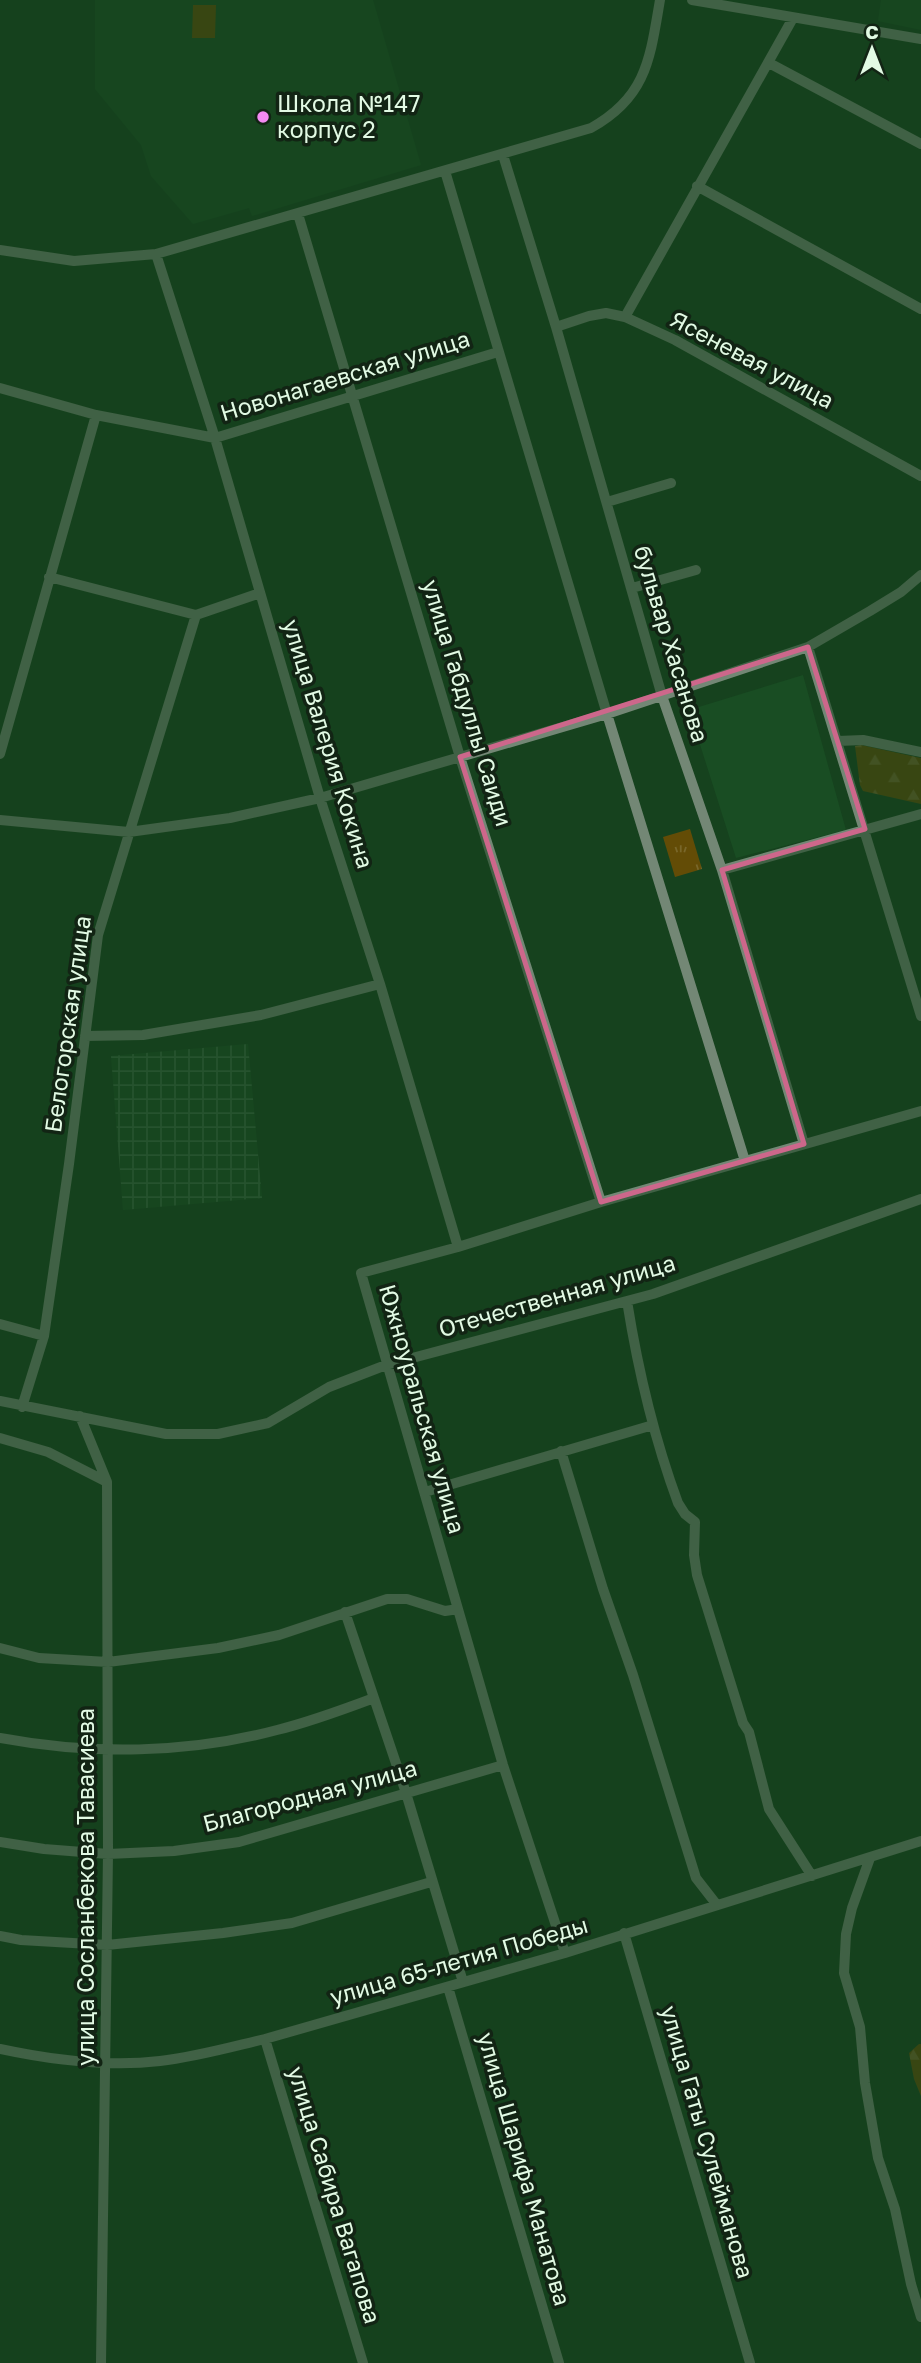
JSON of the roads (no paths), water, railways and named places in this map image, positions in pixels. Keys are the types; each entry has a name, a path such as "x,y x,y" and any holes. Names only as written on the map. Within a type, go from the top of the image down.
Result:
{"street":[{"path":"0,250 74,261 156,254 591,128 611,117 628,101 640,82 648,63 660,0"},
{"path":"692,0 921,39"},
{"path":"625,317 793,18"},
{"path":"769,63 921,144"},
{"name":"бульвар Хасанова","path":"503,155 556,327 662,696 722,870 804,1144"},
{"path":"445,171 607,714 745,1161"},
{"path":"697,186 921,309"},
{"name":"улица Габдуллы Саиди","path":"298,214 460,757 601,1202"},
{"name":"улица Валерия Кокина","path":"156,254 215,438 320,798 380,984 457,1247"},
{"name":"Ясеневая улица","path":"556,327 606,313 625,317 675,340 921,476"},
{"name":"Новонагаевская улица","path":"0,388 96,415 215,438 498,352"},
{"path":"0,754 96,415"},
{"path":"607,502 671,483"},
{"path":"632,588 696,570"},
{"path":"0,820 129,832 230,818 320,798 607,714 808,647 880,605 921,575"},
{"path":"49,577 196,615 260,593"},
{"name":"Белогорская улица","path":"22,1406 44,1336 98,934 196,615"},
{"path":"808,647 921,1016"},
{"path":"838,741 863,740 921,752"},
{"path":"722,870 921,814"},
{"path":"85,1037 143,1035 261,1015 380,984"},
{"name":"Южноуральская улица","path":"565,1953 503,1765 361,1273 921,1111"},
{"name":"Отечественная улица","path":"0,1401 166,1434 218,1434 268,1423 329,1387 386,1365 665,1290 921,1199"},
{"path":"627,1301 653,1425 678,1503 685,1514 695,1522 694,1555 697,1575 743,1723 749,1732 769,1809 812,1876"},
{"path":"0,1324 44,1336"},
{"name":"улица Сосланбекова Тавасиева","path":"80,1416 107,1482 107,2062 101,2363"},
{"path":"425,1492 653,1425"},
{"path":"0,1438 48,1451 107,1482"},
{"path":"561,1451 696,1878 717,1905"},
{"path":"0,1648 39,1658 108,1662 218,1648 279,1635 387,1599 407,1599 445,1611 458,1609"},
{"path":"345,1612 406,1793 463,1982"},
{"path":"0,1738 48,1746 107,1750 198,1745 254,1736 313,1720 374,1698"},
{"name":"Благородная улица","path":"0,1842 108,1854 173,1852 239,1842 503,1765"},
{"name":"улица 65-летия Победы","path":"0,2049 26,2055 107,2062 160,2061 265,2039 565,1953 921,1841"},
{"path":"870,1858 846,1934 844,1973 860,2027 865,2083 878,2158 895,2209 921,2317"},
{"path":"0,1936 21,1940 107,1945 223,1933 292,1923 431,1882"},
{"name":"улица Гаты Сулейманова","path":"624,1933 750,2363"},
{"name":"улица Шарифа Манатова","path":"448,1987 559,2363"},
{"name":"улица Сабира Вагапова","path":"265,2039 363,2363"}],"place":[{"name":"Школа №147 корпус 2","path":"263,117"}]}
